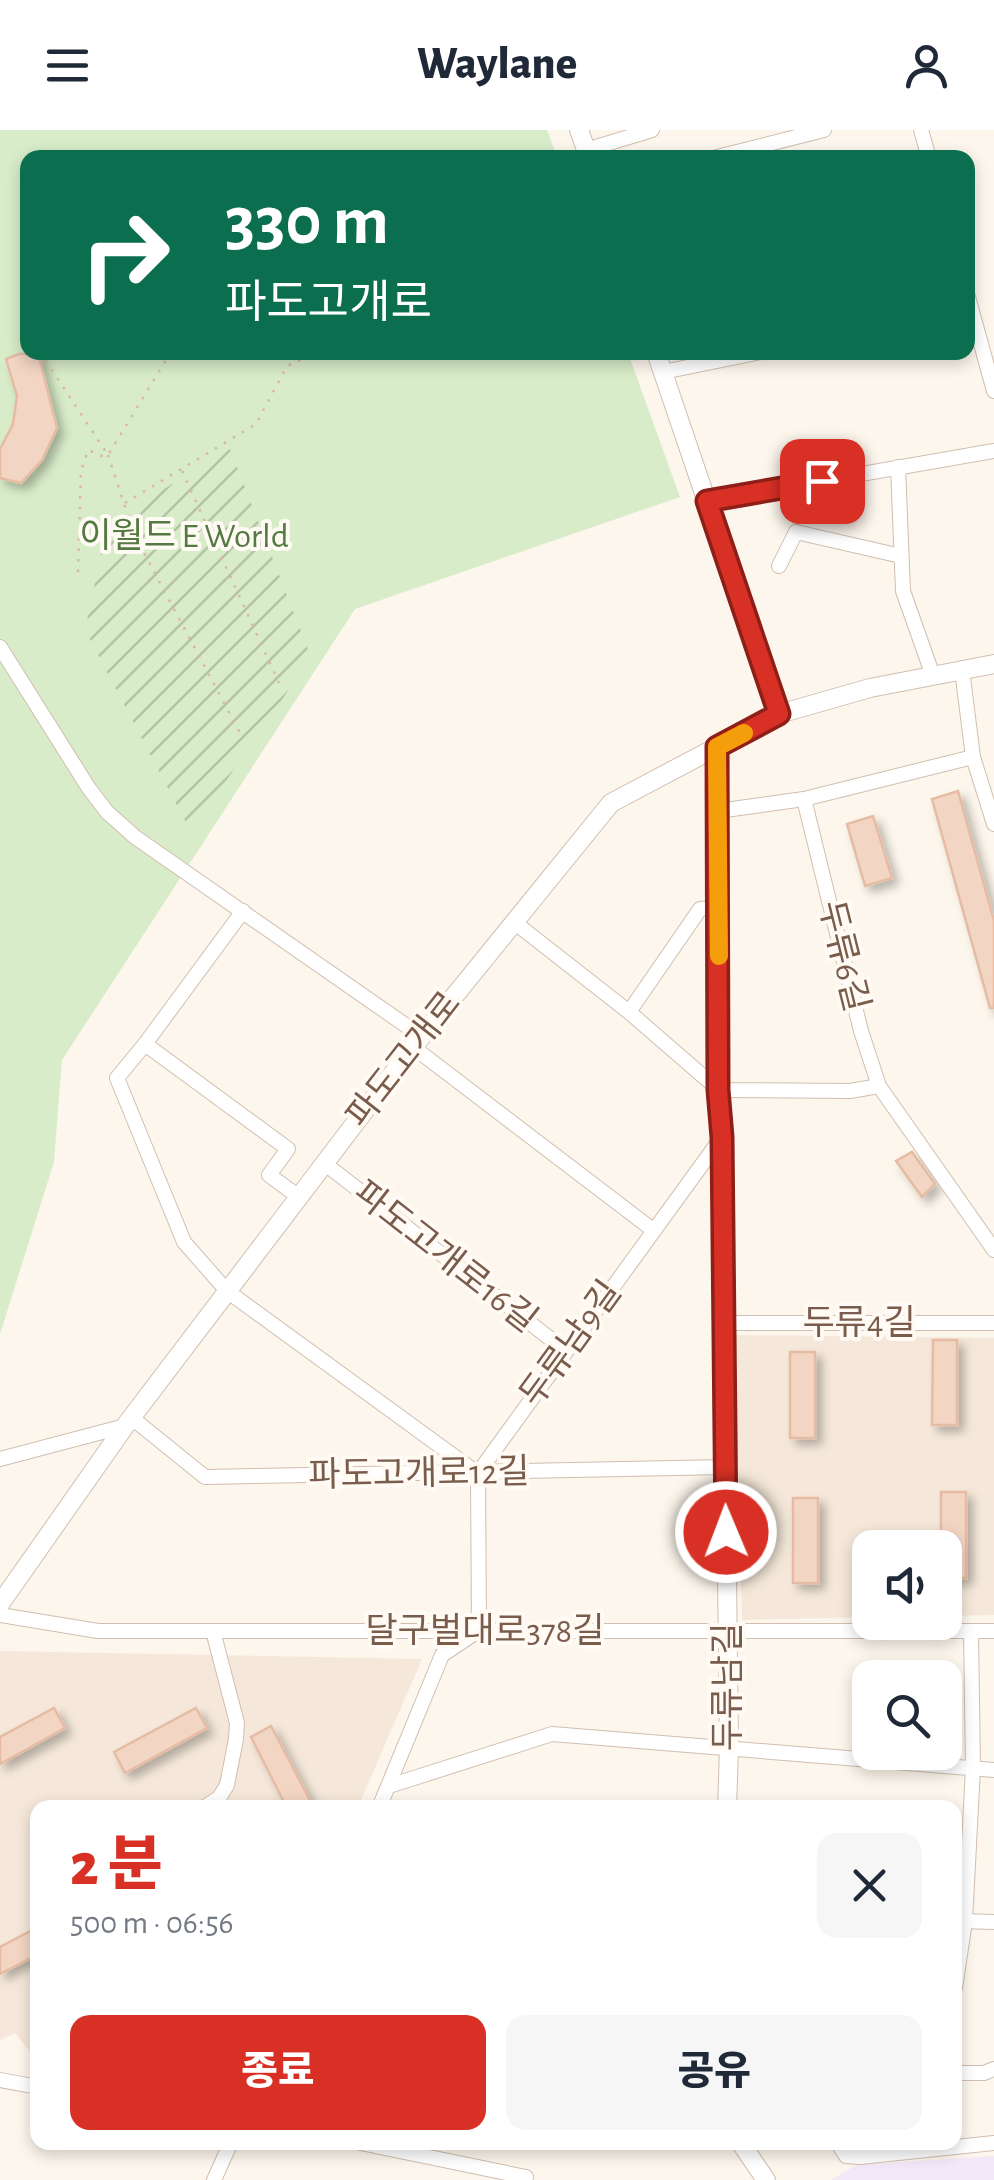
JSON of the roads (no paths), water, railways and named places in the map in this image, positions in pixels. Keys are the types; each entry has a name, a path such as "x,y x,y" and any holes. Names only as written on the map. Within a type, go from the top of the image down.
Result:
{"street":[{"path":"599,150 652,130"},
{"path":"733,150 769,136 824,130"},
{"path":"975,322 994,391"},
{"path":"659,360 779,714"},
{"path":"663,372 722,360"},
{"path":"707,501 994,451"},
{"path":"898,468 903,591 932,676"},
{"path":"779,566 796,532 902,556"},
{"path":"0,647 107,812 417,1041 653,1230"},
{"name":"파도고개로","path":"0,1604 128,1422 417,1041 612,803 779,714 870,688 994,664"},
{"path":"962,670 973,758 994,824"},
{"name":"두류남길","path":"717,747 727,1800"},
{"path":"718,812 804,799 973,758"},
{"name":"두류6길","path":"804,799 862,1031 880,1086 994,1250"},
{"path":"629,1012 700,909 719,907"},
{"path":"243,911 117,1078 184,1242 227,1291 478,1473 478,1631 442,1655 383,1800"},
{"path":"514,922 629,1012 718,1090 850,1091 880,1086"},
{"path":"146,1044 288,1150 269,1175 298,1197"},
{"name":"두류남9길","path":"478,1473 722,1137"},
{"name":"파도고개로16길","path":"324,1163 566,1351"},
{"name":"두류4길","path":"724,1324 994,1323"},
{"path":"0,1459 128,1422"},
{"name":"파도고개로12길","path":"128,1422 204,1477 726,1467"},
{"name":"달구벌대로378길","path":"0,1615 98,1631 994,1631"},
{"path":"213,1631 237,1722 228,1785 217,1800"},
{"path":"962,1897 973,1768 970,1632"},
{"path":"389,1786 552,1734 994,1770"},
{"path":"962,1921 994,1922"},
{"path":"962,2072 994,2069"},
{"path":"0,2080 30,2085"},
{"path":"962,2146 994,2143"},
{"path":"214,2180 227,2150"},
{"path":"395,2150 526,2177"},
{"path":"745,2150 766,2180"},
{"path":"842,2150 846,2156 860,2157 927,2150"}],"park label":[{"name":"이월드 E World","path":"184,536"}]}
